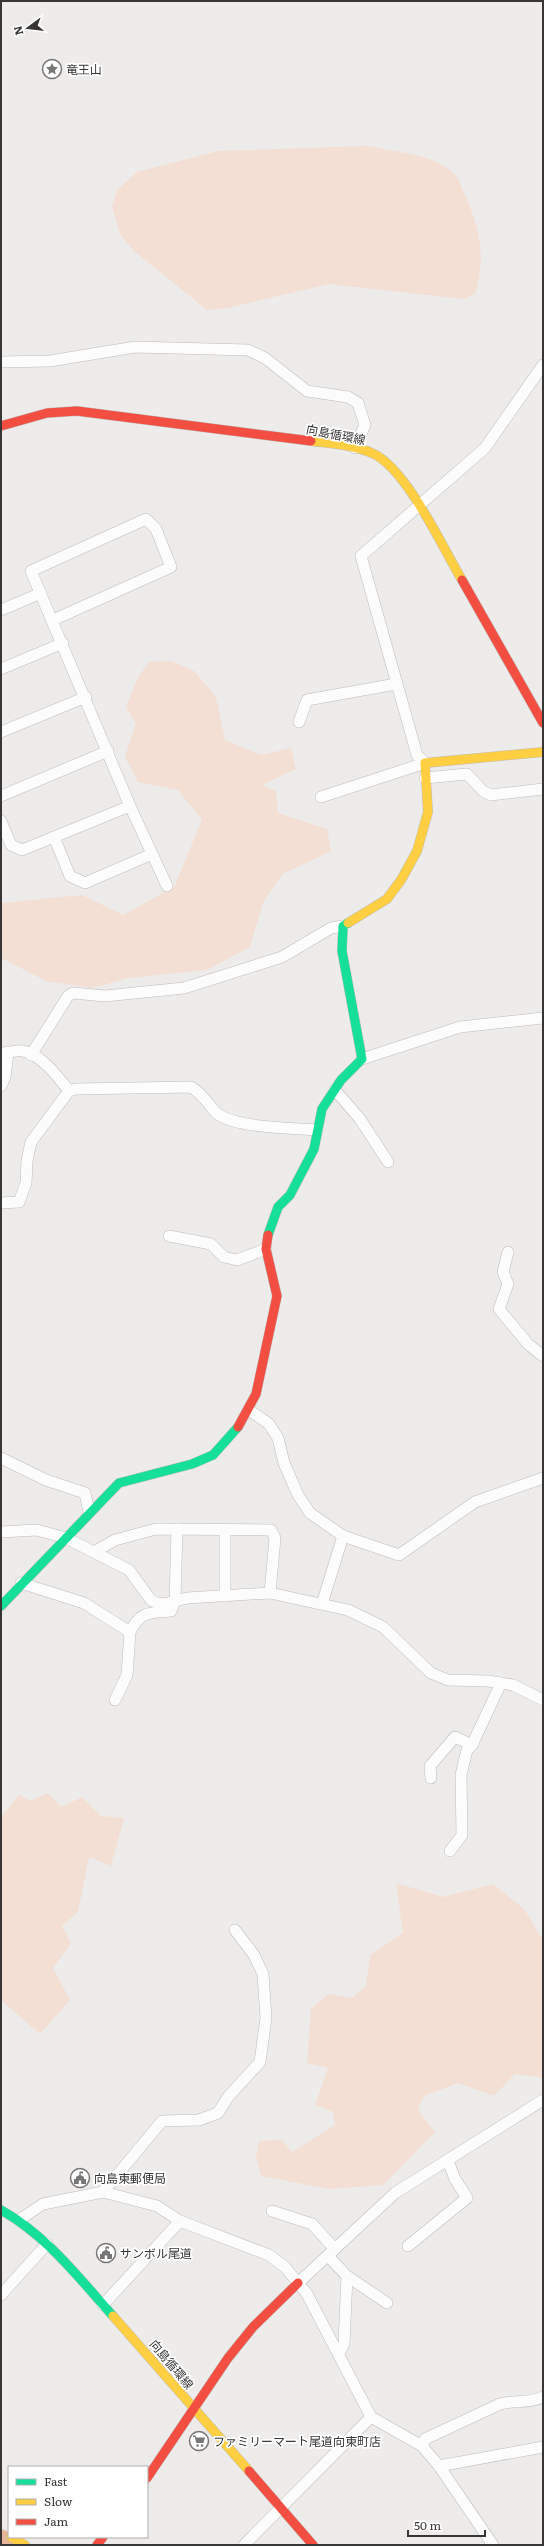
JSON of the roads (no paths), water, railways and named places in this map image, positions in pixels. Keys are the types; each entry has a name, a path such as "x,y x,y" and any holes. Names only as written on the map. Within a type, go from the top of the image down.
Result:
{"street":[{"path":"1,362 50,361 135,347 248,350 264,358 307,390 348,397 358,403 365,425 355,448"},
{"path":"31,1055 68,996 73,993 105,996 184,988 282,957 331,928 343,926 387,899 402,880 417,851 428,812 424,763 417,755 361,556 420,507 485,448 543,365"},
{"name":"向島循環線","path":"1,426 47,413 77,411 276,436 355,448 374,454 392,467 420,507 543,723"},
{"path":"53,620 171,568 156,529 146,520 32,571 41,593 86,697 130,806 167,886"},
{"path":"1,610 41,593"},
{"path":"1,669 63,643"},
{"path":"299,722 307,700 396,684"},
{"path":"1,732 86,697"},
{"path":"1,796 108,751"},
{"path":"321,797 424,763 543,752"},
{"path":"425,778 467,774 483,791 491,795 543,789"},
{"path":"1,821 11,845 22,850 130,806"},
{"path":"54,837 70,876 85,883 152,854"},
{"path":"343,926 342,951 362,1059"},
{"path":"1,1606 89,1512 119,1483 192,1464 213,1455 226,1443 249,1410 256,1394 277,1296 266,1249 268,1235 278,1207 290,1195 314,1149 322,1109 335,1090 362,1059 460,1027 543,1018"},
{"path":"1,1086 5,1078 4,1053 23,1051 54,1070 69,1091"},
{"path":"1,1203 19,1202 26,1183 27,1161 31,1142 69,1091 76,1089 191,1087 202,1094 219,1115 255,1126 317,1130"},
{"path":"335,1090 360,1119 388,1162"},
{"path":"169,1236 211,1244 224,1257 237,1260 266,1249"},
{"path":"508,1252 503,1272 508,1284 499,1308 528,1344 543,1356"},
{"path":"249,1410 269,1424 278,1438 284,1463 298,1495 310,1513 343,1536 399,1555 475,1502 543,1478"},
{"path":"1,1458 46,1480 85,1493 89,1512"},
{"path":"94,1552 115,1540 156,1529 271,1530 275,1538 270,1593"},
{"path":"115,1700 127,1675 130,1632 136,1618 145,1614 171,1611 175,1601 177,1529"},
{"path":"1,1532 37,1530 66,1538 129,1570 151,1600 164,1604 187,1598 270,1593 348,1610 383,1627 431,1673 448,1680 513,1685 543,1700"},
{"path":"225,1530 225,1596"},
{"path":"322,1604 343,1536"},
{"path":"21,1583 84,1603 130,1632"},
{"path":"450,1851 462,1835 461,1774 467,1750 472,1745 501,1683"},
{"path":"431,1778 430,1766 455,1737 472,1745"},
{"path":"103,2192 162,2122 198,2120 218,2113 228,2097 260,2062 266,2018 263,1974 254,1955 235,1930"},
{"path":"148,2476 228,2358 253,2327 298,2283 395,2194 543,2100"},
{"path":"408,2246 467,2198 455,2179 448,2161"},
{"path":"19,2220 43,2204 103,2192 157,2206 180,2221 269,2255 285,2267 307,2294 339,2352 362,2404 371,2417 422,2446 439,2466 492,2545"},
{"name":"向島循環線","path":"1,2210 19,2220 47,2244 131,2335 193,2408 282,2507 313,2545"},
{"path":"272,2211 312,2224 347,2276 387,2303"},
{"path":"103,2305 180,2221"},
{"path":"1,2295 47,2244"},
{"path":"339,2352 344,2344 347,2276"},
{"path":"422,2446 425,2439 500,2404 511,2401 523,2403 543,2398"},
{"path":"244,2545 371,2417"},
{"path":"439,2466 543,2446"},
{"path":"13,2538 25,2545"}],"waterway":[{"path":"1,2539 11,2545"}],"place":[{"name":"竜王山","path":"52,69"},
{"name":"向島東郵便局","path":"80,2178"},
{"name":"サンボル尾道","path":"106,2253"},
{"name":"ファミリーマート尾道向東町店","path":"199,2441"}]}
